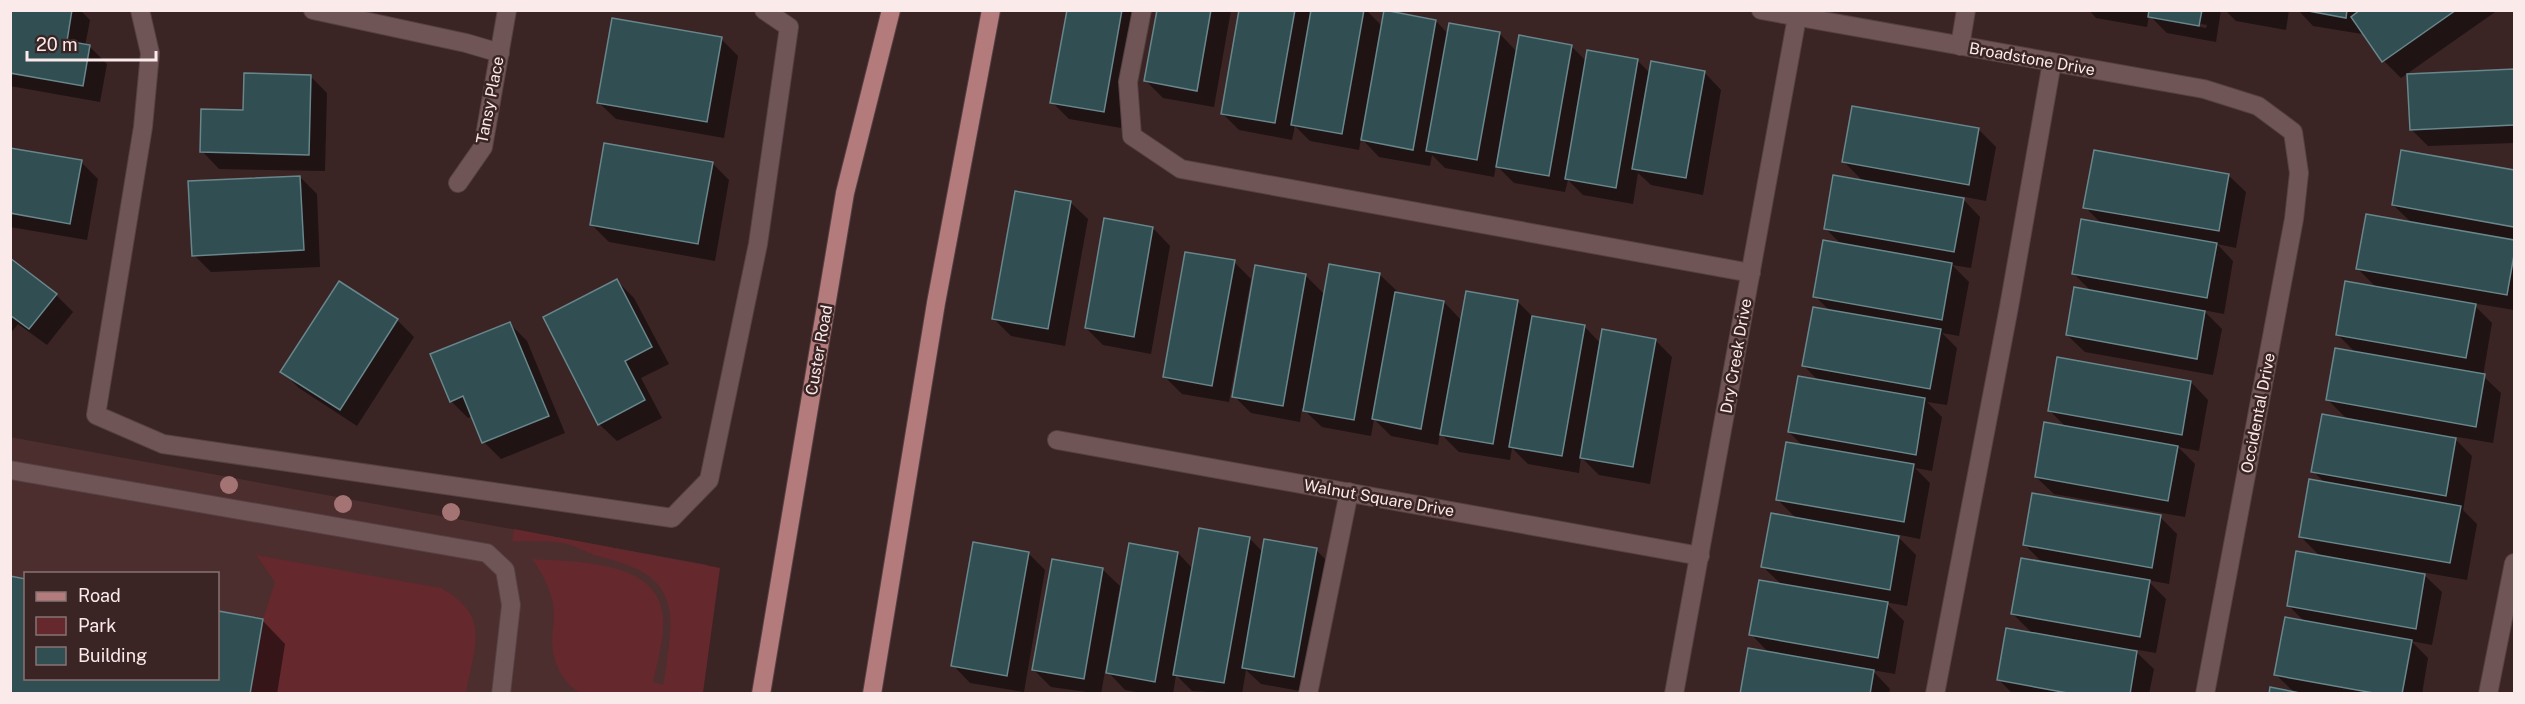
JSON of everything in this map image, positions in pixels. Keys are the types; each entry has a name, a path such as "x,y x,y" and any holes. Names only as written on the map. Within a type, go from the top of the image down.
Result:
{"main road":[{"name":"Custer Road","path":"761,693 845,193 891,10"},
{"path":"872,693 936,303 991,10"}],"street":[{"path":"140,10 150,53 143,127 96,415 163,444 672,518 709,480 758,244 789,27 764,10"},
{"path":"313,10 466,43 500,53"},
{"name":"Tansy Place","path":"458,183 483,147 507,10"},
{"path":"1142,10 1128,82 1131,136 1181,169 1751,273"},
{"name":"Broadstone Drive","path":"1761,10 2204,89 2258,106 2294,132"},
{"path":"1960,46 1966,10"},
{"name":"Dry Creek Drive","path":"1674,693 1797,17"},
{"path":"1935,693 2010,307 2052,62"},
{"name":"Occidental Drive","path":"2205,693 2294,219 2299,173 2294,132"},
{"name":"Walnut Square Drive","path":"1057,440 1700,556"},
{"path":"10,470 487,554 505,570 511,605 501,693"},
{"path":"1308,693 1349,492"},
{"path":"2488,693 2514,563"}],"shaded area":[{"path":"10,437 708,565 685,693 11,693"}],"green space":[{"path":"514,529 720,568 703,693 587,694 573,688 563,677 556,663 552,641 554,614 552,600 544,578 532,559 591,563 631,574 647,584 658,599 663,618 662,641 653,682 663,685 671,624 665,595 658,584 635,568 567,544 512,541"},
{"path":"256,555 441,588 468,610 476,633 466,693 250,694 263,619 275,582"}],"building":[{"path":"10,10 72,10 67,41 90,45 83,86 10,73"},
{"path":"1067,10 1122,10 1104,112 1050,103"},
{"path":"1157,10 1211,10 1197,91 1144,81"},
{"path":"1239,10 1295,10 1275,123 1221,114"},
{"path":"1311,10 1364,10 1342,134 1291,125"},
{"path":"1384,10 1436,20 1413,150 1361,140"},
{"path":"2149,10 2202,10 2199,26 2148,17"},
{"path":"2303,10 2347,10 2346,18"},
{"path":"2360,10 2456,10 2382,62 2351,17"},
{"path":"612,18 722,37 707,122 597,103"},
{"path":"1449,23 1500,32 1477,160 1426,151"},
{"path":"1519,35 1572,45 1549,176 1496,167"},
{"path":"1587,50 1638,59 1616,188 1565,179"},
{"path":"1651,61 1705,71 1686,178 1632,169"},
{"path":"2514,69 2514,125 2410,130 2407,74"},
{"path":"244,73 311,75 309,155 200,152 201,109 243,110"},
{"path":"1852,106 1979,128 1969,185 1842,162"},
{"path":"604,143 713,162 698,244 590,225"},
{"path":"10,148 82,160 70,224 10,213"},
{"path":"2094,150 2229,174 2219,231 2083,208"},
{"path":"2401,150 2514,170 2514,227 2392,205"},
{"path":"1833,175 1964,198 1954,252 1824,229"},
{"path":"300,176 304,250 192,256 188,181"},
{"path":"1015,191 1071,201 1048,329 992,319"},
{"path":"2366,214 2514,240 2514,255 2507,295 2356,269"},
{"path":"1104,218 1153,227 1134,337 1085,328"},
{"path":"2081,219 2217,243 2207,298 2072,274"},
{"path":"1823,240 1952,263 1942,320 1813,297"},
{"path":"1185,252 1235,260 1212,386 1163,377"},
{"path":"10,258 57,294 29,329 10,315"},
{"path":"1329,264 1380,273 1354,420 1303,411"},
{"path":"1255,265 1306,274 1283,406 1232,397"},
{"path":"617,279 652,347 625,361 645,400 598,425 543,317"},
{"path":"339,281 398,319 340,410 280,372"},
{"path":"2345,281 2476,304 2466,358 2336,335"},
{"path":"2074,287 2205,311 2197,359 2066,335"},
{"path":"1466,291 1518,300 1493,444 1440,435"},
{"path":"1395,292 1444,301 1421,429 1372,419"},
{"path":"1813,307 1941,329 1930,389 1802,366"},
{"path":"1532,316 1585,325 1562,456 1509,447"},
{"path":"510,322 549,416 482,443 463,396 450,402 430,354"},
{"path":"1602,329 1656,339 1633,467 1580,458"},
{"path":"2335,348 2485,374 2476,427 2326,400"},
{"path":"2057,357 2191,381 2182,435 2048,411"},
{"path":"1798,376 1925,398 1916,455 1788,432"},
{"path":"2322,414 2456,438 2446,496 2311,472"},
{"path":"2044,422 2178,446 2168,501 2035,477"},
{"path":"1786,442 1914,464 1904,522 1776,500"},
{"path":"2309,479 2461,506 2450,563 2299,537"},
{"path":"2032,493 2161,515 2152,568 2023,545"},
{"path":"1771,513 1899,536 1890,590 1761,567"},
{"path":"1199,528 1250,537 1224,683 1173,675"},
{"path":"1264,539 1317,548 1294,677 1242,668"},
{"path":"973,542 1029,552 1007,676 951,666"},
{"path":"1129,543 1178,552 1155,682 1106,673"},
{"path":"2296,551 2425,574 2416,629 2287,606"},
{"path":"2021,558 2150,580 2140,637 2011,614"},
{"path":"1052,559 1103,568 1084,679 1032,670"},
{"path":"10,576 24,579 24,680 219,680 219,611 263,619 250,694 10,694"},
{"path":"1759,580 1888,602 1878,658 1749,635"},
{"path":"2285,617 2412,640 2402,694 2379,694 2274,675"},
{"path":"2006,628 2137,651 2130,694 2073,694 1997,680"},
{"path":"1748,648 1874,670 1870,694 1740,694"},
{"path":"2270,687 2305,694 2269,694"}]}
